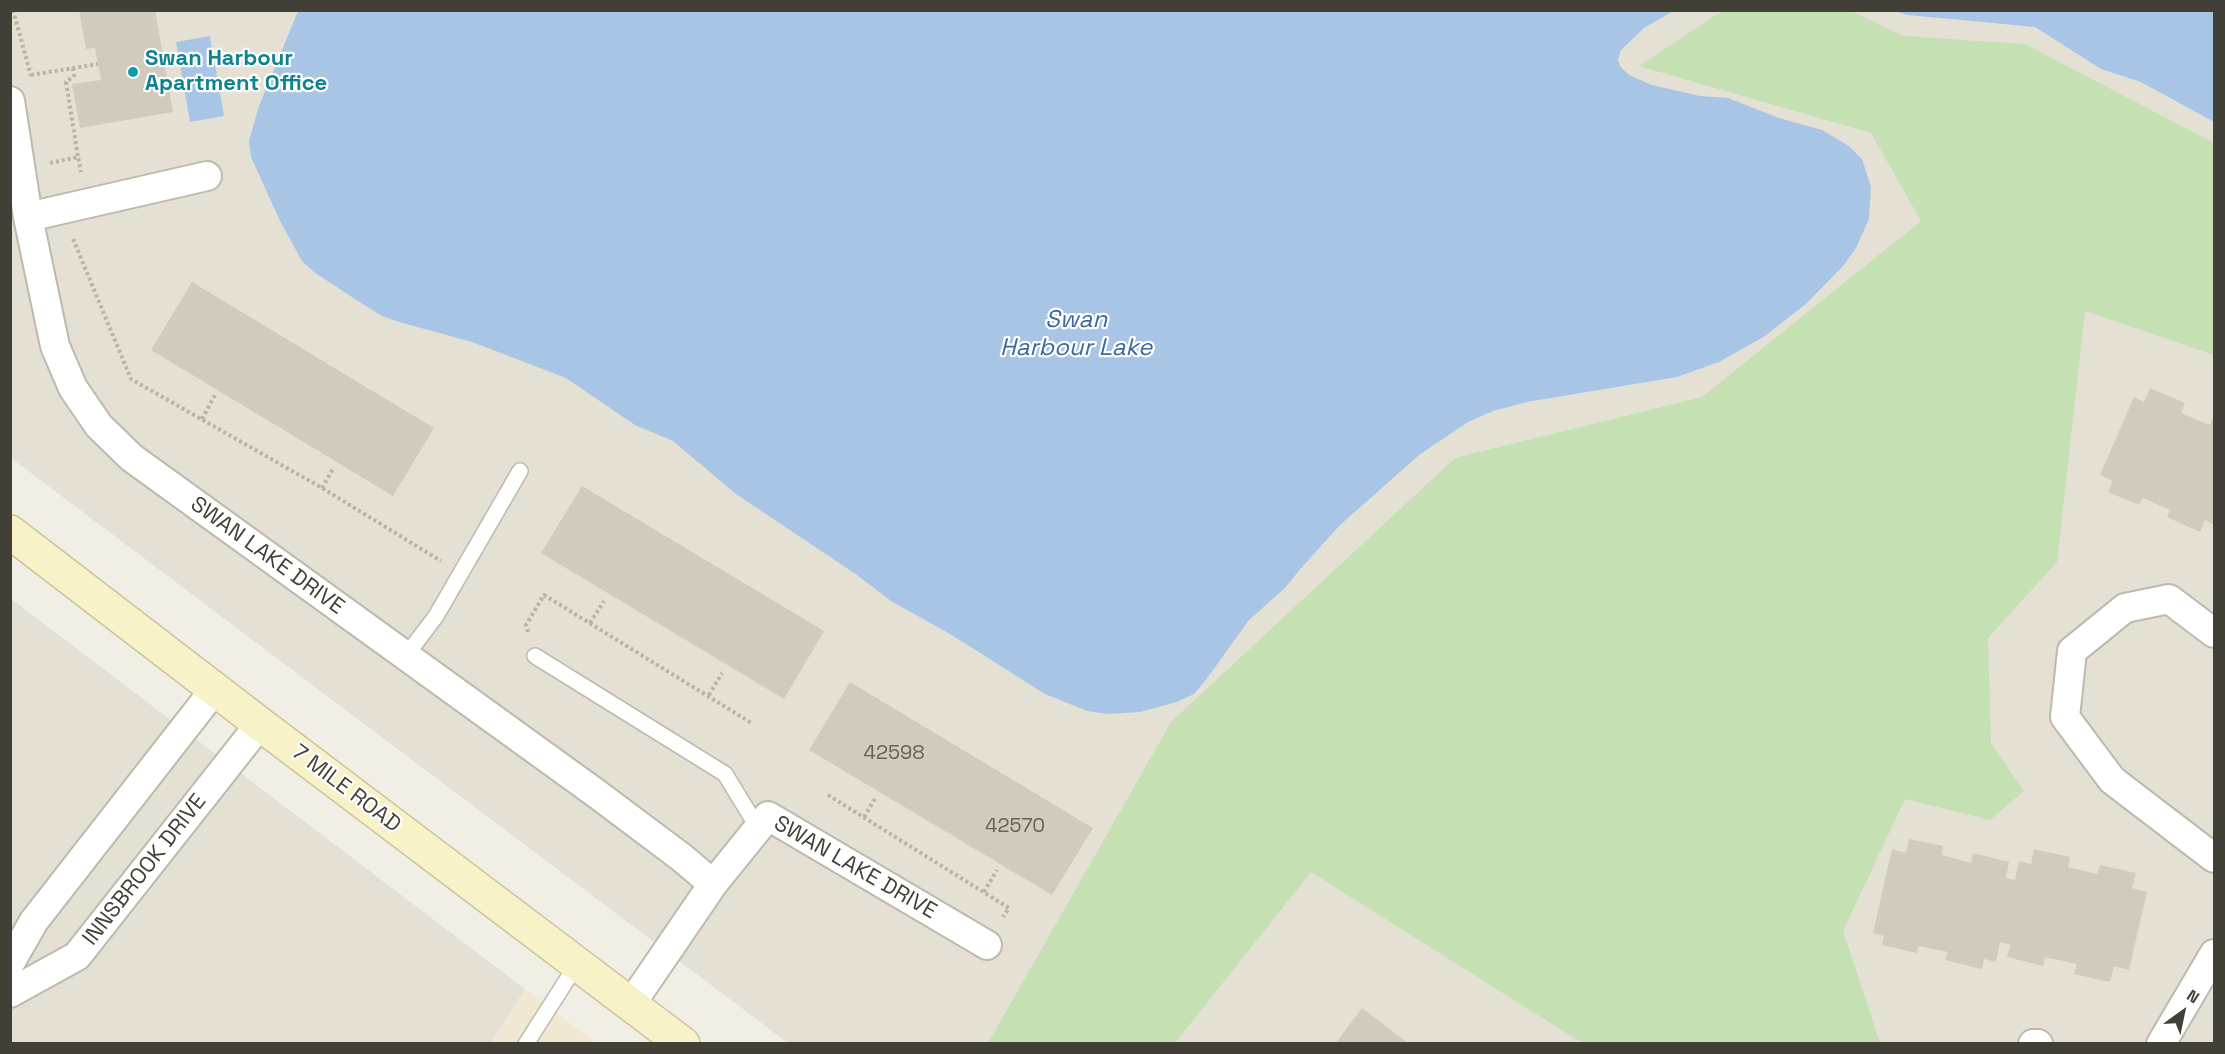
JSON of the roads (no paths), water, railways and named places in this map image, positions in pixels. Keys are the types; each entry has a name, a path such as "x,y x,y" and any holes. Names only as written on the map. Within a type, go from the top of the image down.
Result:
{"street":[{"name":"SWAN LAKE DRIVE","path":"10,100 28,217 55,346 73,388 99,426 132,458 597,794 713,884"},
{"path":"28,217 207,176"},
{"name":"7 MILE ROAD","path":"10,532 683,1044"},
{"path":"2214,633 2169,599 2125,608 2072,651 2065,717 2112,780 2214,858"},
{"path":"10,963 34,921 215,689"},
{"name":"INNSBROOK DRIVE","path":"10,993 77,956 260,724"},
{"name":"SWAN LAKE DRIVE","path":"631,1004 713,884 768,816 987,945"},
{"path":"2161,1044 2214,954"},
{"path":"2032,1044 2038,1044"}],"lane":[{"path":"405,657 436,616 520,471"},
{"path":"535,656 726,774 758,828"},
{"path":"526,1044 577,964"}],"water":[{"name":"Swan Harbour Lake","path":"1675,10 1644,28 1621,50 1618,59 1620,66 1629,75 1652,85 1700,96 1728,98 1779,118 1822,130 1849,146 1862,159 1871,187 1869,219 1856,248 1843,266 1807,303 1765,336 1719,362 1677,377 1527,402 1493,411 1468,422 1419,455 1340,525 1285,588 1249,620 1194,694 1177,702 1140,712 1108,714 1087,711 1045,694 950,634 891,601 857,575 736,494 673,441 635,425 566,378 472,342 382,316 361,303 314,272 302,261 280,221 251,157 249,141 259,106 298,11"},
{"path":"1894,11 2214,11 2214,122 2141,82 2101,69 2035,27 1908,15"},
{"path":"210,36 224,116 190,122 176,42"}],"place":[{"name":"Swan Harbour Apartment Office","path":"133,72"}]}
